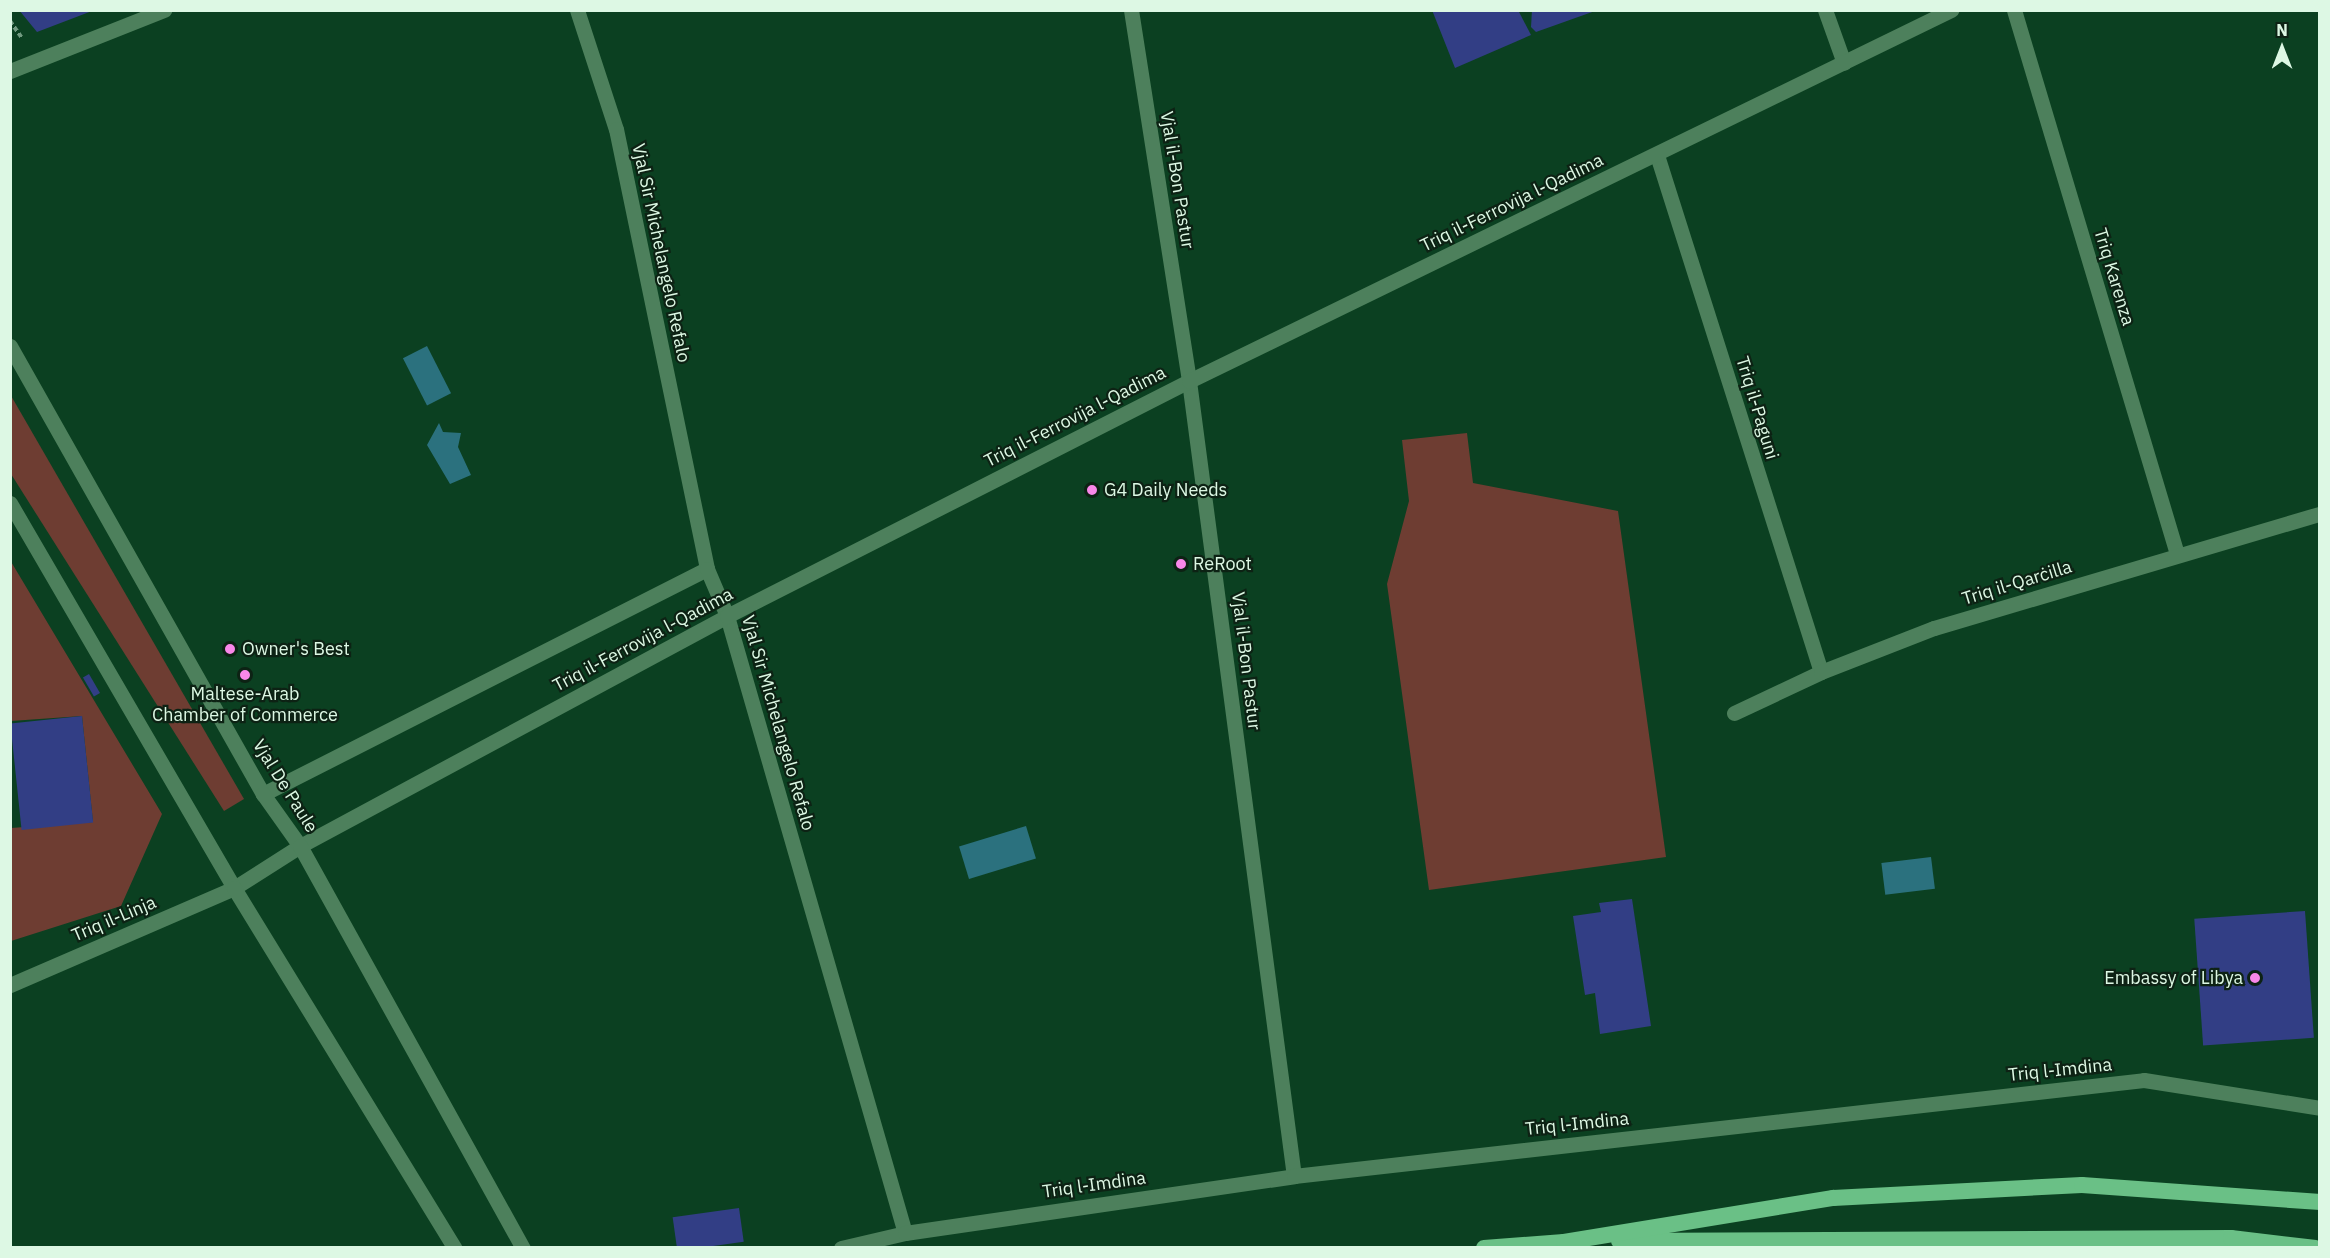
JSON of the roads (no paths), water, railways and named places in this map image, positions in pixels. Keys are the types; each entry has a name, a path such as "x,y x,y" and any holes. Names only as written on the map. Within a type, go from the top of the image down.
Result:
{"highway":[{"path":"1564,1242 1833,1198 2082,1185 2319,1202"},
{"path":"1484,1248 1564,1242 2231,1238 2315,1248"}],"street":[{"path":"10,71 164,10"},
{"name":"Vjal Sir Michelangelo Refalo","path":"577,10 616,129 707,569 728,616 904,1233"},
{"name":"Vjal il-Bon Pastur","path":"1131,10 1190,381 1294,1176"},
{"path":"1825,10 1844,63"},
{"name":"Triq il-Ferrovija l-Qadima","path":"234,888 300,846 728,616 1190,381 1951,10"},
{"name":"Triq Karenza","path":"2014,10 2177,554"},
{"name":"Triq il-Paguni","path":"1657,155 1821,672"},
{"name":"Vjal De Paule","path":"10,346 263,794 300,846 523,1248"},
{"path":"10,503 234,888 455,1248"},
{"name":"Triq il-Qarċilla","path":"1734,713 1821,672 1934,628 2177,554 2319,514"},
{"path":"263,794 707,569"},
{"name":"Triq il-Linja","path":"10,985 234,888"},
{"name":"Triq l-Imdina","path":"841,1248 904,1233 1294,1176 2144,1080 2319,1108"}],"water":[{"path":"427,346 451,393 427,405 403,358"},
{"path":"439,423 443,432 461,433 458,447 471,475 450,484 427,445"},
{"path":"1026,826 1036,859 969,879 959,846"},
{"path":"1931,857 1935,889 1885,895 1881,863"}],"place":[{"name":"G4 Daily Needs","path":"1092,490"},
{"name":"ReRoot","path":"1181,564"},
{"name":"Owner's Best","path":"230,649"},
{"name":"Maltese-Arab Chamber of Commerce","path":"245,675"},
{"name":"Embassy of Libya","path":"2255,978"}]}
